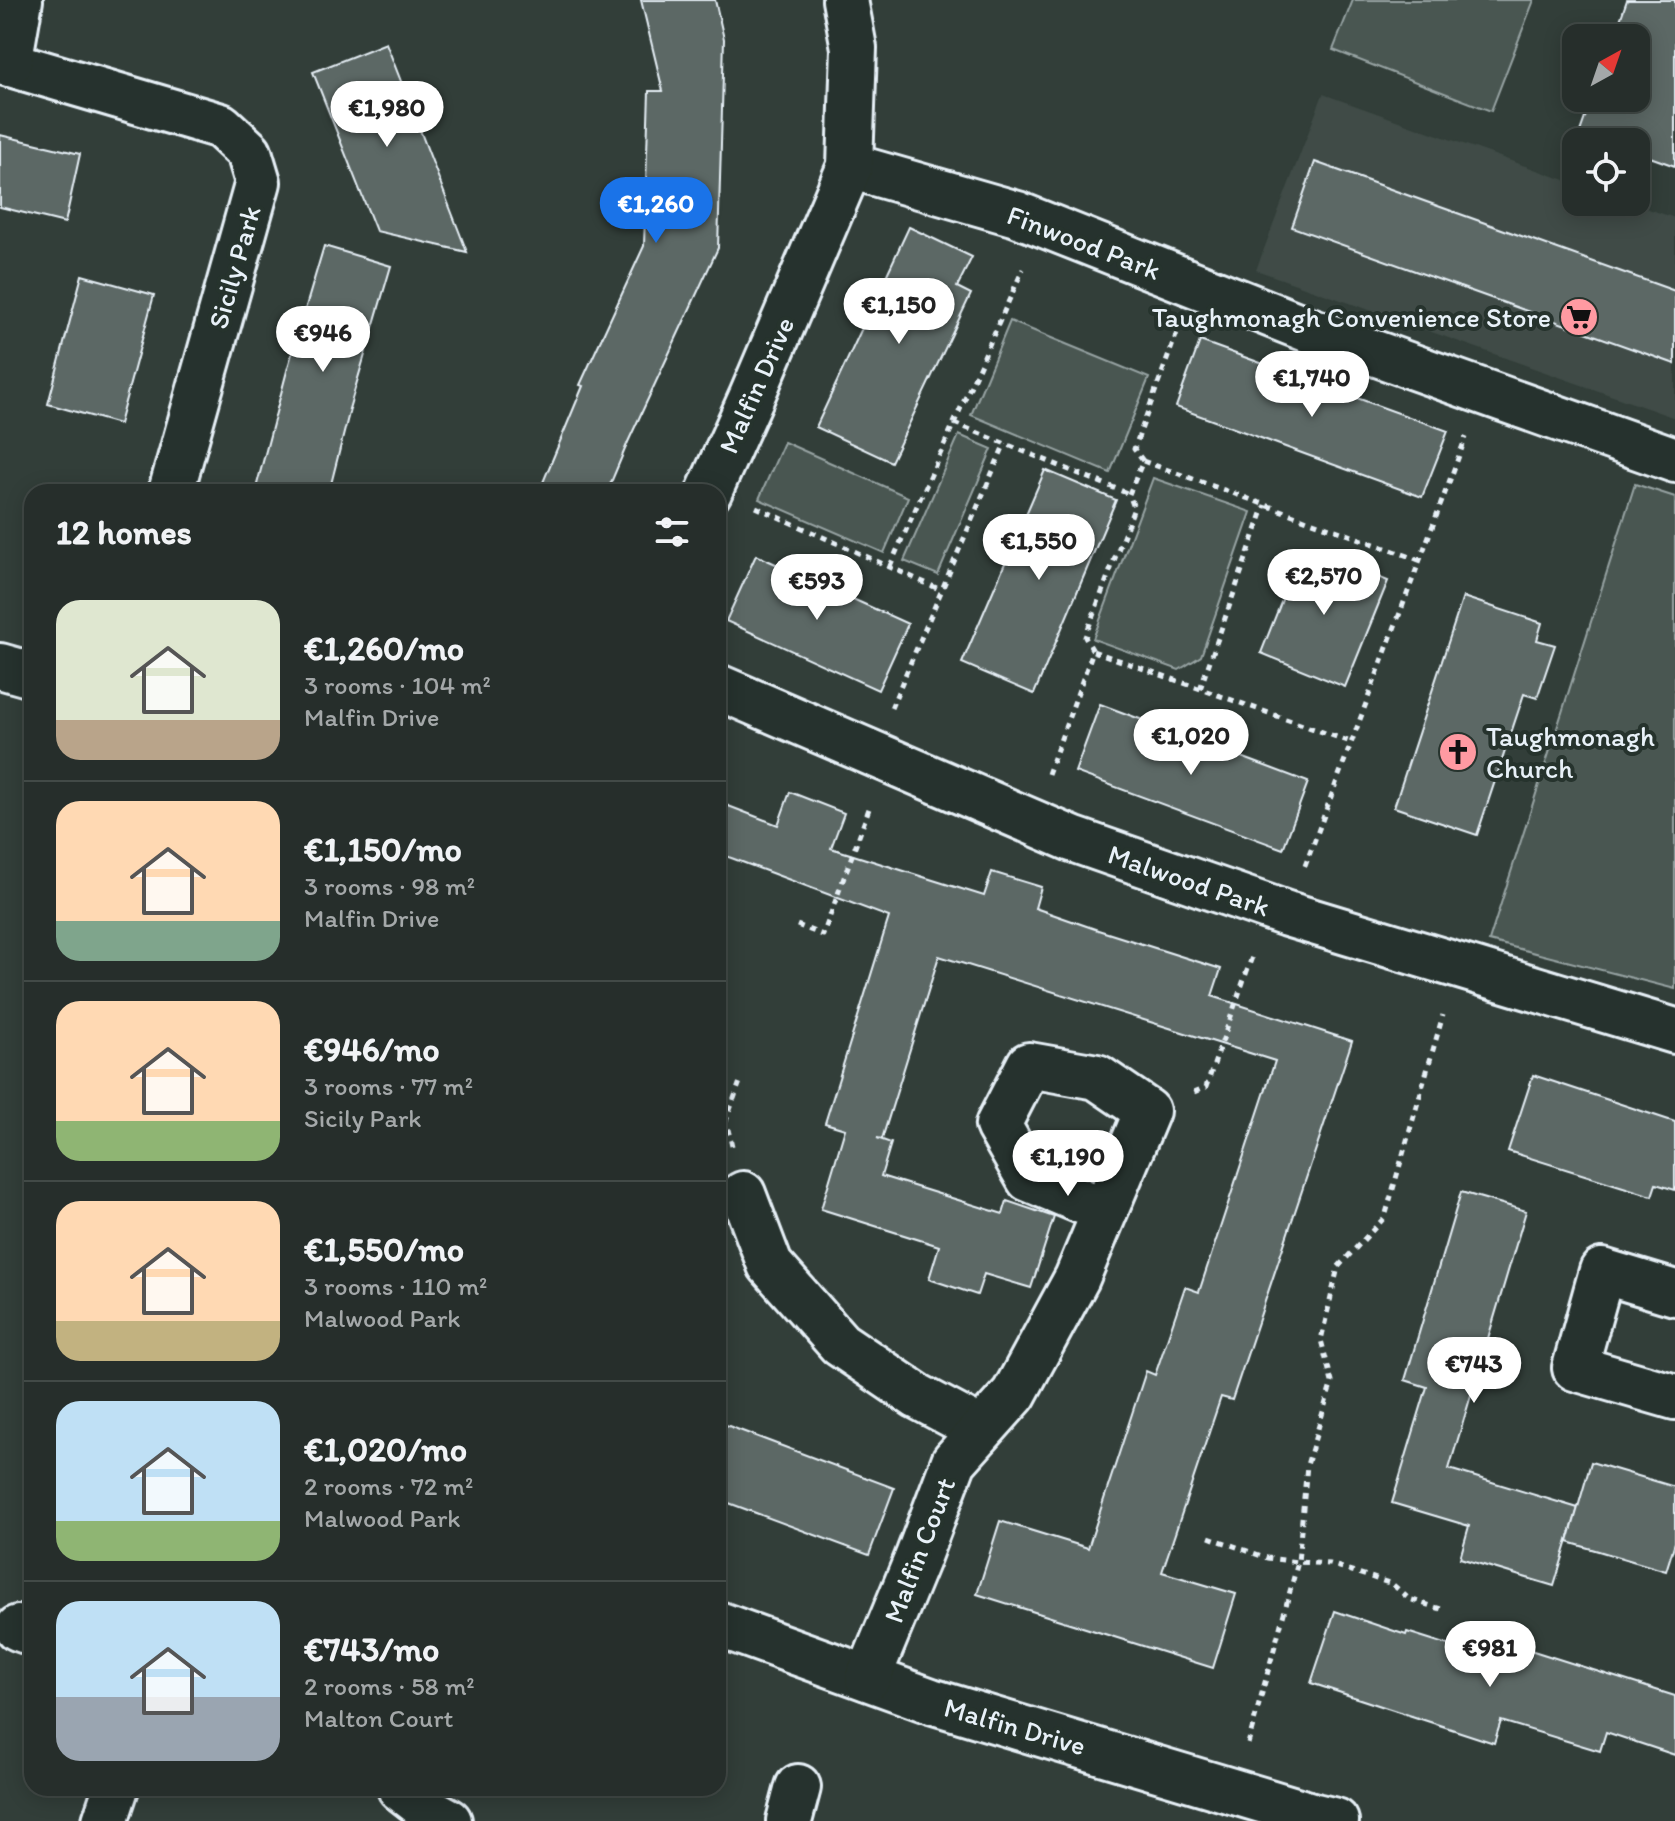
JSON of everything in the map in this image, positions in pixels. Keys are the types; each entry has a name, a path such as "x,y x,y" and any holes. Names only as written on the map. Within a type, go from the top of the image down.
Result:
{"street":[{"name":"Sicily Park","path":"20,0 5,63 221,126 249,152 258,182 173,484"},
{"name":"Malfin Drive","path":"713,484 850,166 854,48 845,0"},
{"name":"Finwood Park","path":"850,166 1017,214 1307,329 1675,460"},
{"path":"0,666 24,673"},
{"name":"Malwood Park","path":"726,690 1072,839 1278,911 1675,1031"},
{"path":"1105,1211 1029,1179 998,1125 1029,1065 1097,1077 1147,1111"},
{"name":"Malfin Court","path":"868,1678 954,1461 1014,1394 1077,1278 1147,1111"},
{"path":"743,1194 770,1265 840,1344 917,1396 981,1430"},
{"path":"1675,1293 1602,1271 1575,1368 1675,1397"},
{"name":"Malfin Drive","path":"726,1627 931,1701 1322,1819"},
{"path":"105,1821 113,1796"},
{"path":"410,1796 449,1821"}],"path":[{"path":"890,566 1043,224"},
{"path":"1195,284 1134,449 1143,461 1419,560"},
{"path":"1147,1111 1206,1087 1351,742 1483,391"},
{"path":"954,423 1129,494"},
{"path":"797,925 823,935 880,756 941,590 1005,443"},
{"path":"1143,461 1129,494 1134,508 1085,637 1093,651 1351,742"},
{"path":"726,497 941,590"},
{"path":"1200,689 1265,505"},
{"path":"1030,821 1093,651"},
{"path":"1235,1791 1298,1562 1307,1465 1332,1382 1321,1340 1338,1267 1385,1217 1456,967"},
{"path":"741,1079 726,1121 743,1194"},
{"path":"1209,1537 1267,1558 1330,1564 1392,1584 1409,1599 1444,1610"}],"shaded area":[{"path":"1353,0 1534,0 1491,111 1333,50"},
{"path":"1323,94 1562,179 1562,216 1650,216 1650,209 1675,218 1675,418 1256,270"},
{"path":"1010,321 1149,378 1110,473 971,415"},
{"path":"959,435 992,449 938,575 904,561"},
{"path":"784,442 908,497 884,553 759,499"},
{"path":"1153,478 1251,512 1201,656 1179,670 1093,639"},
{"path":"1635,484 1675,497 1675,989 1489,941"}],"building":[{"path":"641,0 715,0 724,39 718,248 610,484 542,484 583,386 580,385 644,246 649,91 663,91"},
{"path":"1627,0 1675,0 1675,166 1650,157 1650,128 1581,128 1587,112 1650,112 1650,24 1619,24"},
{"path":"386,43 467,252 376,231 313,72"},
{"path":"0,135 80,154 65,223 0,207"},
{"path":"1315,162 1675,291 1675,364 1292,227"},
{"path":"909,227 972,257 957,287 971,294 891,462 816,427"},
{"path":"324,246 391,266 349,409 331,484 257,484"},
{"path":"82,275 154,295 119,424 48,404"},
{"path":"1200,341 1448,431 1422,497 1176,407"},
{"path":"1045,470 1116,500 1034,694 962,663"},
{"path":"1303,547 1388,581 1345,687 1261,653"},
{"path":"756,555 908,624 878,690 726,621"},
{"name":"Taughmonagh Church","path":"1463,597 1542,623 1537,640 1555,645 1537,698 1524,694 1477,835 1394,807"},
{"path":"1100,704 1308,782 1283,849 1075,772"},
{"path":"790,792 844,813 831,848 984,896 992,872 1041,887 1035,908 1221,969 1212,996 1352,1041 1232,1400 1221,1397 1162,1572 1236,1594 1213,1668 977,1594 1000,1521 1088,1548 1146,1371 1155,1375 1185,1287 1199,1292 1275,1061 939,956 882,1139 877,1138 891,1143 881,1176 1003,1214 1007,1201 1054,1217 1031,1288 984,1274 977,1295 929,1279 939,1246 821,1209 845,1129 825,1123 889,917 726,856 726,805 778,825"},
{"path":"1533,1075 1675,1122 1675,1190 1656,1184 1652,1196 1508,1151"},
{"path":"1461,1192 1526,1211 1449,1469 1578,1508 1554,1586 1460,1558 1469,1526 1392,1503 1427,1387 1405,1380"},
{"path":"726,1425 894,1488 869,1555 726,1502"},
{"path":"1591,1462 1675,1487 1675,1542 1666,1571 1568,1542"},
{"path":"1335,1611 1518,1667 1524,1648 1675,1696 1675,1755 1606,1732 1600,1751 1501,1721 1494,1743 1311,1683"}],"place":[{"name":"Taughmonagh Convenience Store","path":"1579,317"},
{"name":"Taughmonagh Church","path":"1458,752"}]}
